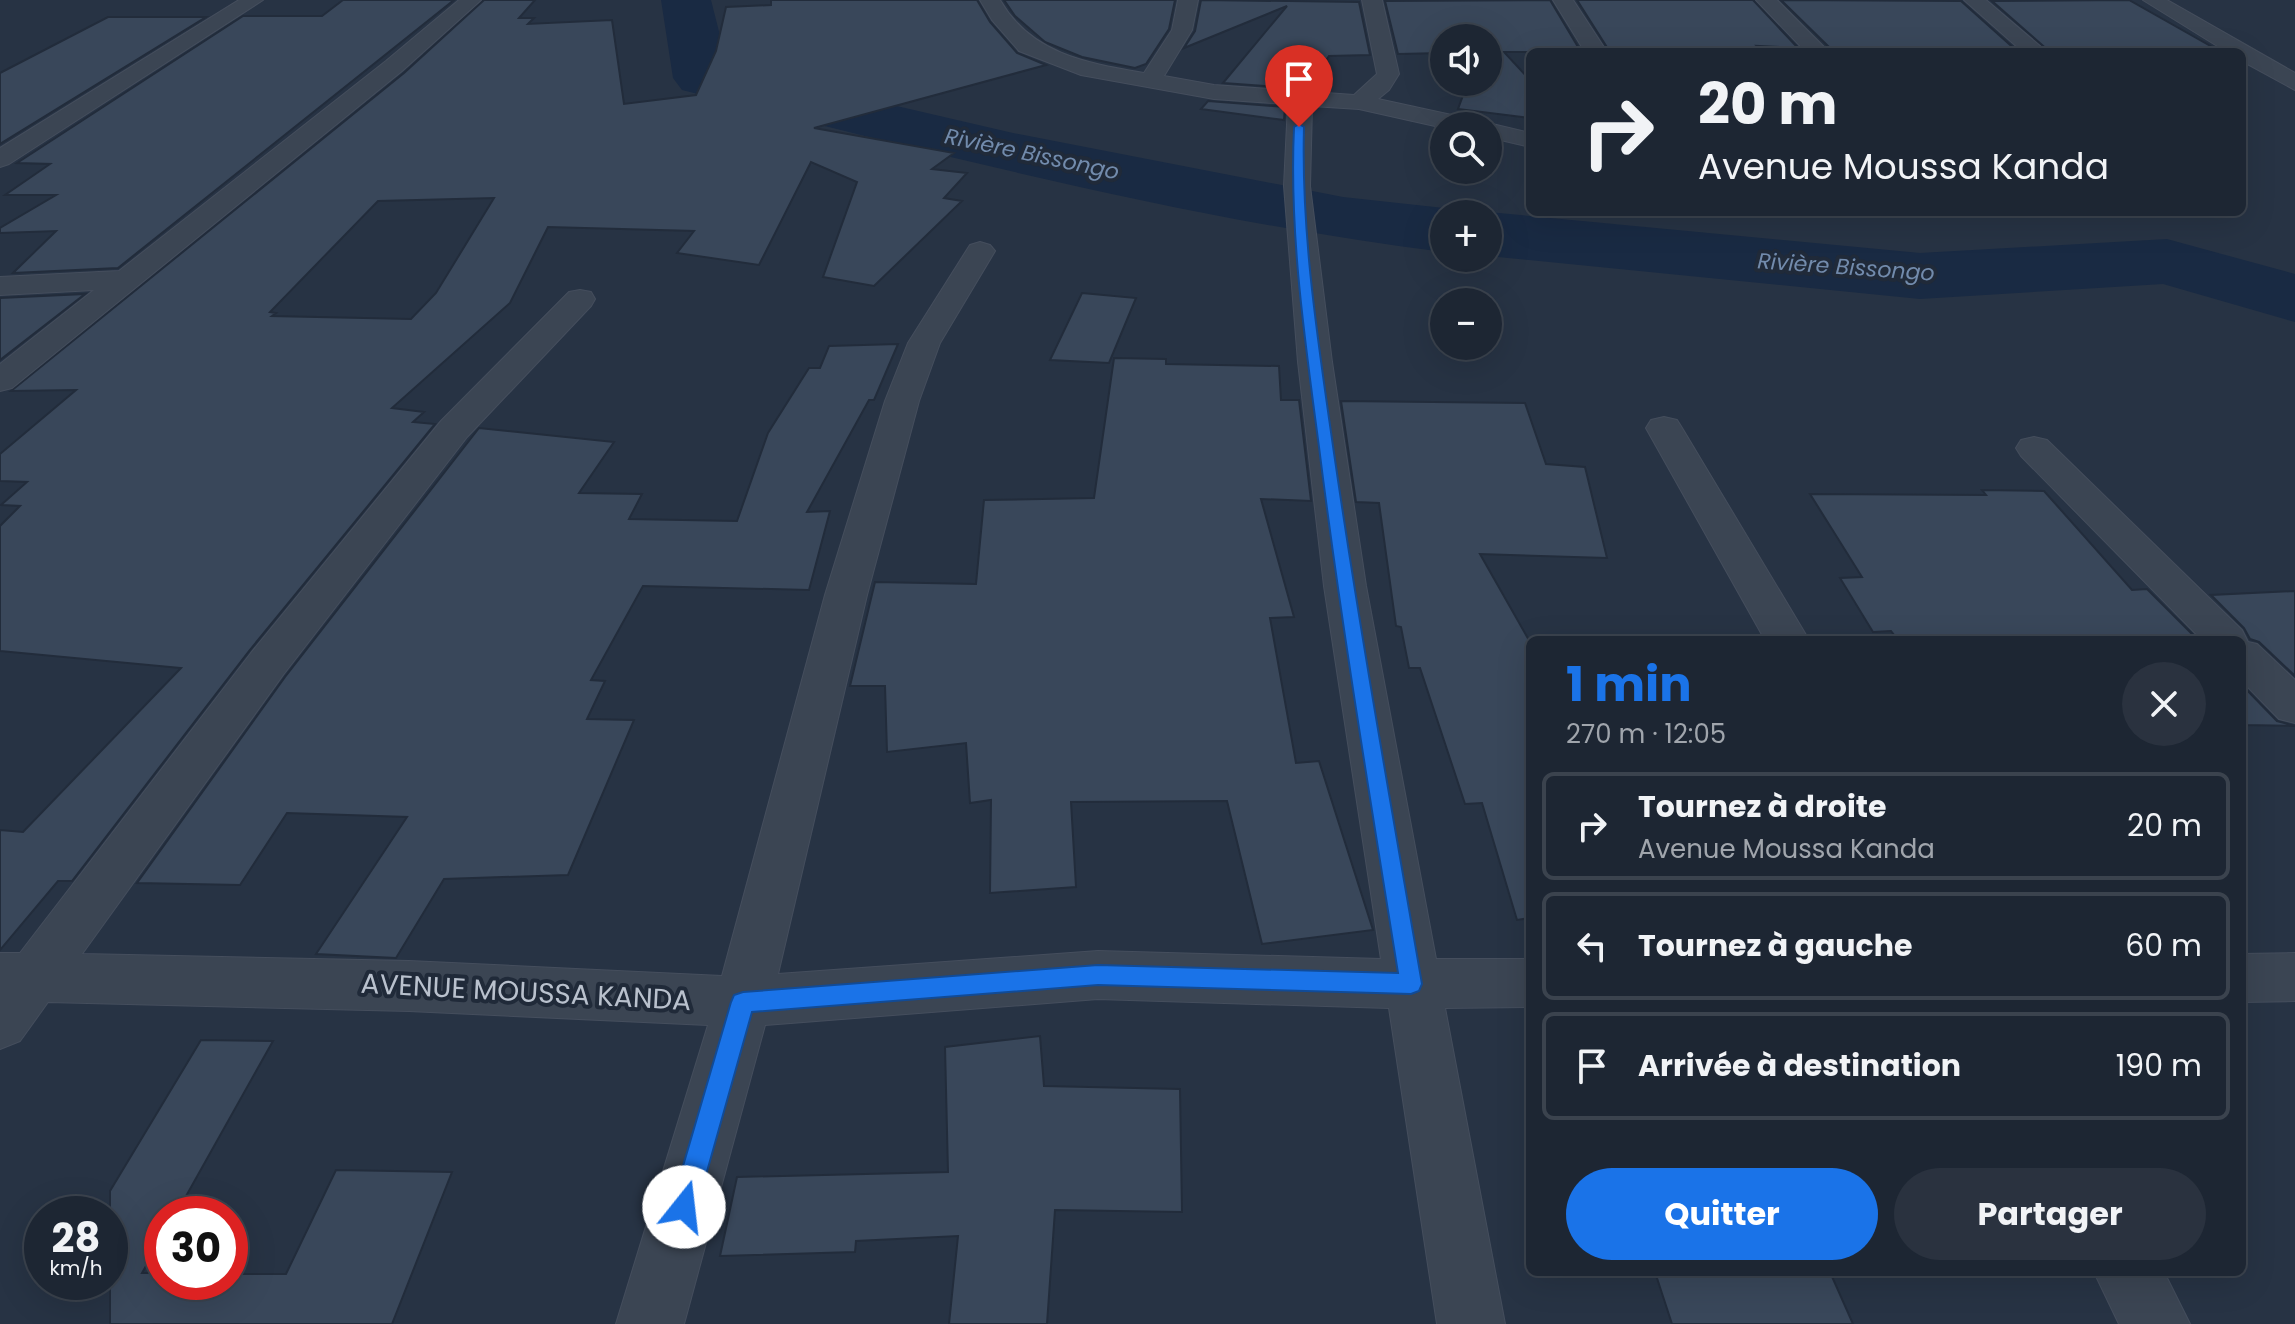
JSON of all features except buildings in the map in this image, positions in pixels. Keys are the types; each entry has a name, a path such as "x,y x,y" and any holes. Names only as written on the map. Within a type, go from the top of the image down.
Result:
{"street":[{"path":"0,159 253,0"},
{"path":"0,381 394,66 471,0"},
{"path":"990,0 999,16 1027,46 1089,70 1214,92 1359,102 1430,117"},
{"path":"1149,82 1182,30 1188,0"},
{"path":"1359,102 1381,85 1388,74 1372,0"},
{"path":"1563,0 1593,48"},
{"path":"1766,0 1814,48"},
{"path":"1974,0 2031,48"},
{"path":"2153,0 2235,48"},
{"path":"2246,54 2295,83"},
{"path":"1300,98 1297,186 1315,362 1345,586 1471,1324"},
{"path":"1502,133 1526,139"},
{"path":"650,1324 743,1002 846,595 902,401 924,343 980,251"},
{"path":"0,286 124,280"},
{"path":"0,1023 17,977 454,429 580,299"},
{"path":"1664,428 1785,636"},
{"path":"2034,448 2223,636"},
{"path":"2246,659 2295,707"},
{"name":"AVENUE MOUSSA KANDA","path":"17,977 409,986 743,1002 1098,975 1411,984 1526,983"},
{"path":"2246,978 2295,977"},
{"path":"2129,1276 2156,1324"}],"waterway":[{"name":"Rivière Bissongo","path":"686,0 702,78 1013,152 1343,218 1430,228"},
{"name":"Rivière Bissongo","path":"1502,235 1920,276 2167,261 2295,299"}],"route":[{"path":"684,1207 743,1002 1098,975 1411,984 1345,586 1315,362 1297,186 1299,127"}]}
